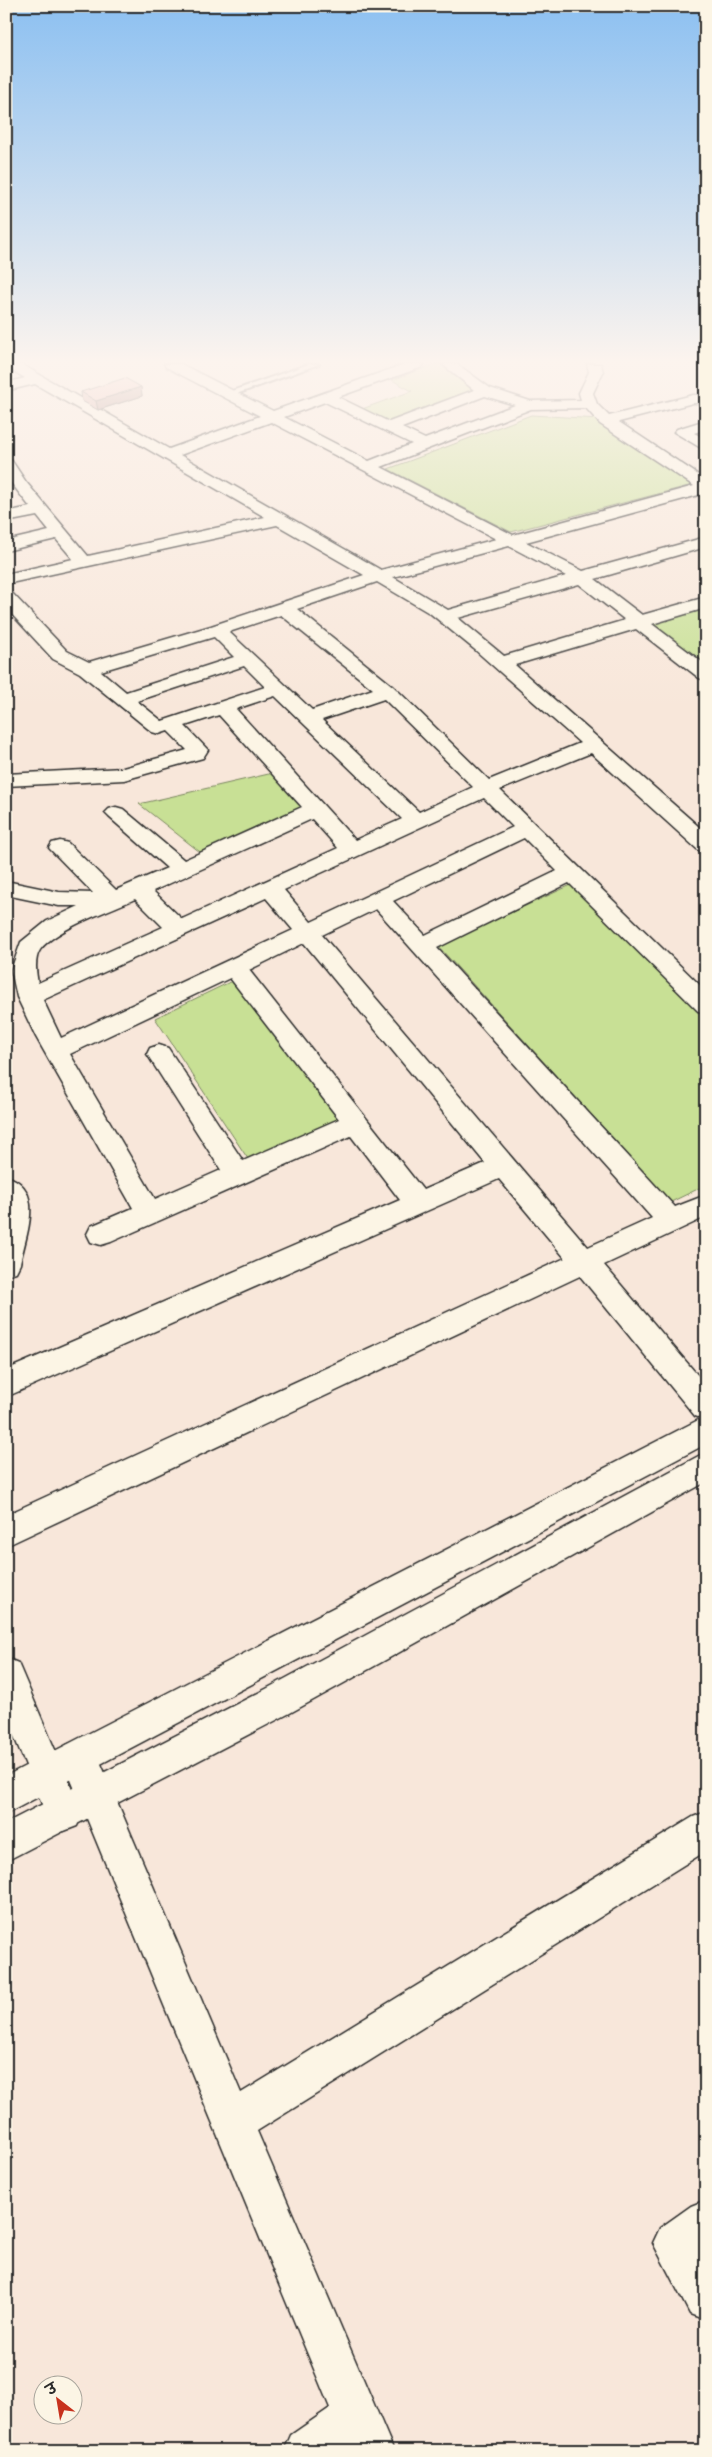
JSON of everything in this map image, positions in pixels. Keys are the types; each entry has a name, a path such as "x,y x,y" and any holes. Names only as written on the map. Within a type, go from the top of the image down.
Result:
{"street":[{"path":"210,479 445,616 501,663 706,845"},
{"path":"393,479 581,577 706,674"},
{"path":"692,479 706,488"},
{"path":"13,486 42,510 84,562"},
{"path":"87,669 217,630 379,576 706,488"},
{"path":"6,517 42,510"},
{"path":"6,579 280,519"},
{"path":"6,546 60,533"},
{"path":"445,616 706,542"},
{"path":"6,597 60,655 87,669 159,728 173,725 278,688"},
{"path":"501,663 706,602"},
{"path":"284,608 387,691 706,1005"},
{"path":"217,630 416,821"},
{"path":"123,698 247,659"},
{"path":"308,718 387,691"},
{"path":"223,707 352,850"},
{"path":"6,780 124,774 196,754 198,750 173,725"},
{"path":"29,997 487,789 593,745"},
{"path":"150,1214 56,1051 29,997 23,970 29,947 55,926 316,809"},
{"path":"116,813 182,869"},
{"path":"56,1051 527,829"},
{"path":"60,848 113,900"},
{"path":"422,946 572,873"},
{"path":"6,888 59,898 113,900"},
{"path":"270,888 706,1407"},
{"path":"138,889 178,928"},
{"path":"379,899 671,1221"},
{"path":"234,967 418,1203"},
{"path":"159,1054 238,1175"},
{"path":"101,1234 355,1123"},
{"path":"6,1384 503,1166"},
{"path":"6,1186 14,1193 18,1204 6,1264"},
{"path":"6,1530 706,1205"},
{"path":"6,1796 706,1429"},
{"path":"6,1844 278,1702 706,1466"},
{"path":"6,1675 48,1775 80,1805 233,2122 364,2434 307,2451"},
{"path":"80,1758 80,1805"},
{"path":"233,2122 706,1830"},
{"path":"706,2221 675,2243 706,2298"}],"green space":[{"path":"407,479 688,479 696,484 511,532"},
{"path":"706,607 706,664 651,624"},
{"path":"273,773 305,807 200,852 139,804"},
{"path":"571,885 706,1018 706,1185 671,1202 438,946"},
{"path":"234,980 344,1123 252,1165 155,1018"}]}
